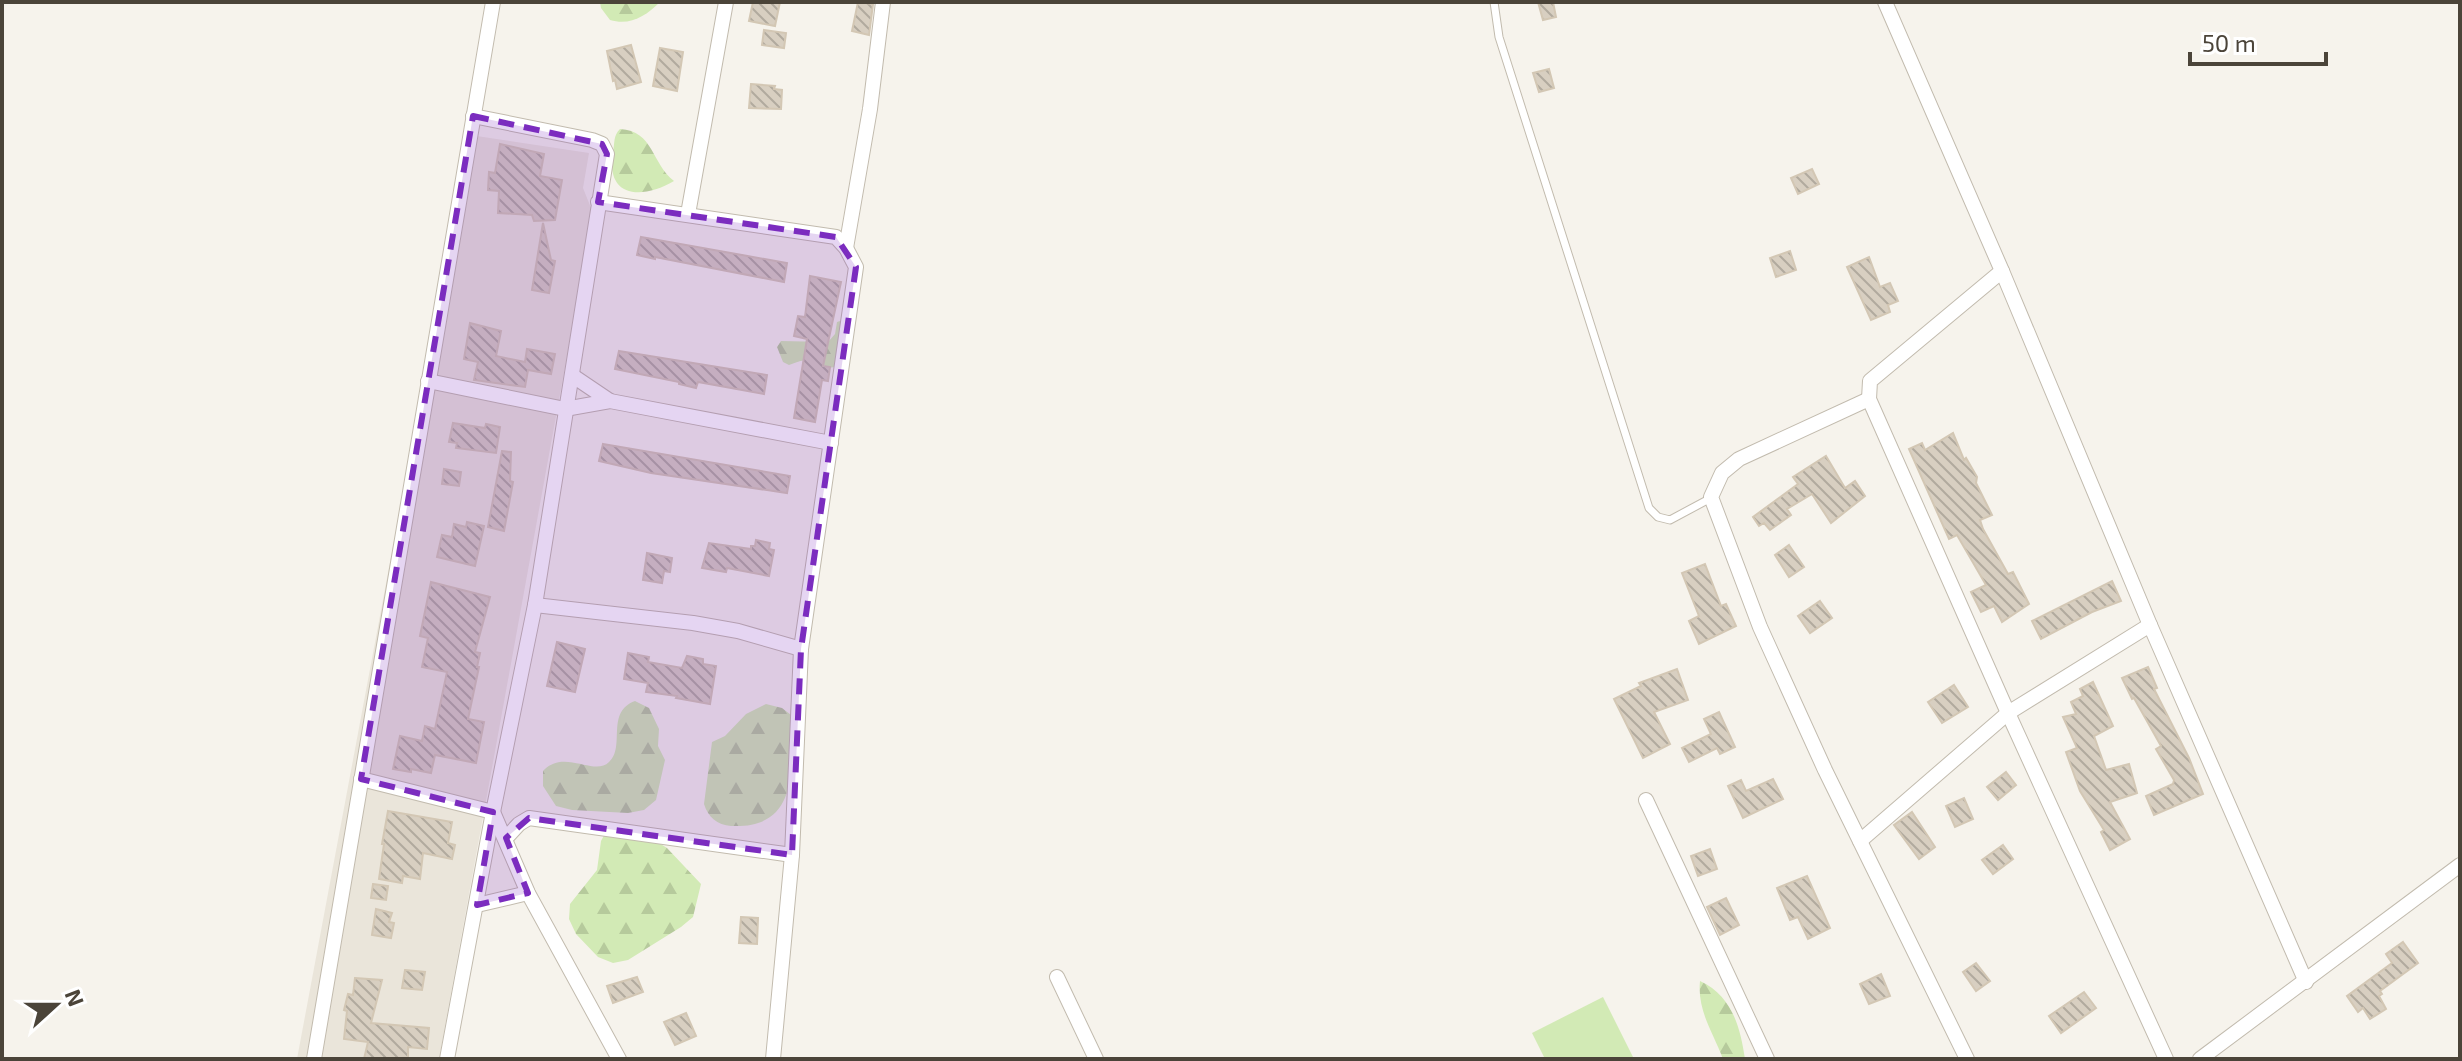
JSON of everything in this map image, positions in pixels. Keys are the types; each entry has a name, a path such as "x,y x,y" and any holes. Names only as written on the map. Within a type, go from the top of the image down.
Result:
{"street":[{"path":"314,1059 493,2"},
{"path":"688,214 726,2"},
{"path":"846,248 870,109 883,2"},
{"path":"1885,2 2150,625 2306,982"},
{"path":"447,1059 535,605 607,154 602,144 473,116"},
{"path":"598,202 836,237 856,267 801,649 792,855 773,1059"},
{"path":"2002,271 1876,375 1870,381 1869,399 2166,1059"},
{"path":"573,376 610,401"},
{"path":"428,381 565,409 610,401 831,443"},
{"path":"1869,399 1739,459 1722,473 1711,497 1760,627 1967,1059"},
{"path":"535,605 693,623 738,631 801,649"},
{"path":"1860,841 2008,713 2150,625"},
{"path":"361,779 493,812 528,893 619,1059"},
{"path":"1646,800 1767,1059"},
{"path":"506,838 529,818 792,855"},
{"path":"2200,1059 2460,865"},
{"path":"477,905 528,893"},
{"path":"1057,977 1096,1059"}],"lane":[{"path":"1494,2 1499,37 1649,508 1658,517 1670,520 1711,497"}],"highlighted area":[{"path":"473,116 602,144 607,154 598,202 836,237 856,267 801,649 792,855 529,818 506,838 528,893 477,905 493,812 361,779"}],"shaded area":[{"path":"470,135 589,153 583,188 593,213 439,1059 297,1059"}],"green space":[{"path":"600,2 660,2 631,21 617,22 610,20"},
{"path":"620,129 640,135 674,181 650,191 628,191 620,186 612,167 616,134"},
{"path":"840,321 844,322 835,367 828,368 809,360 789,365 783,362 777,347 781,341 828,342"},
{"path":"635,701 649,708 659,729 658,746 665,760 656,800 644,810 628,813 572,810 556,806 543,786 543,771 560,762 603,766 609,762 616,748 621,713"},
{"path":"766,704 782,708 795,718 787,792 781,806 770,817 754,824 721,824 708,813 704,804 712,742 725,736 746,714"},
{"path":"608,828 640,831 667,848 701,884 693,917 628,960 613,963 598,957 576,934 569,919 570,904 597,870 601,841"},
{"path":"1700,981 1720,995 1733,1013 1745,1059 1723,1059 1703,1012"},
{"path":"1603,997 1634,1059 1545,1059 1532,1033"}],"building":[{"path":"753,2 780,2 775,26 749,21"},
{"path":"858,2 873,4 869,35 852,31"},
{"path":"1538,2 1553,2 1556,17 1543,20"},
{"path":"764,30 786,33 784,48 762,45"},
{"path":"631,45 641,82 617,89 607,51"},
{"path":"660,48 683,52 677,91 653,86"},
{"path":"1549,69 1554,88 1539,92 1533,73"},
{"path":"751,84 775,86 774,89 782,90 781,109 749,108"},
{"path":"500,144 544,154 540,176 562,180 555,220 534,221 532,215 498,213 499,191 488,190 489,172 495,173"},
{"path":"1812,169 1819,184 1798,194 1791,178"},
{"path":"543,223 551,260 555,261 549,293 532,290"},
{"path":"641,237 787,263 784,282 637,255"},
{"path":"1790,251 1796,270 1776,277 1770,258"},
{"path":"1869,257 1880,287 1890,283 1898,301 1888,305 1890,312 1871,320 1847,267"},
{"path":"810,276 841,282 823,366 830,367 828,381 822,380 815,422 794,418 807,339 794,336 798,316 805,317"},
{"path":"470,323 501,331 496,356 525,362 527,349 555,354 551,374 528,370 525,387 474,380 478,362 464,359"},
{"path":"619,351 767,375 764,394 698,382 696,388 615,369"},
{"path":"453,423 500,427 496,453 456,448 457,443 449,442"},
{"path":"1953,433 1964,460 1966,458 1977,477 1976,483 1992,515 1980,520 1983,529 2008,574 2013,572 2029,604 2002,622 1994,606 1981,612 1971,592 1986,585 1957,535 1949,539 1909,449 1922,443 1925,450"},
{"path":"603,444 790,476 787,493 651,473 599,461"},
{"path":"502,451 511,452 510,481 513,482 504,531 488,527"},
{"path":"1826,456 1845,488 1855,481 1865,496 1831,523 1812,494 1787,509 1791,515 1770,530 1764,523 1759,526 1753,517 1798,484 1793,477"},
{"path":"444,469 461,472 459,486 442,484"},
{"path":"467,522 484,526 475,566 437,557 442,535 452,537 454,524 466,527"},
{"path":"756,540 770,543 769,549 774,550 769,576 727,568 726,572 702,568 709,543 751,549"},
{"path":"1789,545 1804,567 1789,577 1775,555"},
{"path":"647,553 672,558 670,572 664,571 662,583 643,580"},
{"path":"1705,564 1721,606 1726,604 1736,626 1699,644 1689,621 1699,616 1682,573"},
{"path":"2112,581 2121,601 2092,612 2041,639 2032,621"},
{"path":"431,582 490,597 475,652 480,653 479,667 468,719 484,722 476,763 435,755 431,773 411,769 411,772 393,769 400,736 422,741 425,726 435,729 447,672 422,667 428,638 420,636"},
{"path":"1820,601 1832,618 1810,633 1798,616"},
{"path":"557,642 585,649 575,692 547,686"},
{"path":"628,653 649,657 648,662 682,668 687,656 716,666 710,704 646,692 648,683 624,679"},
{"path":"2148,667 2157,688 2154,689 2189,758 2203,794 2154,815 2146,796 2173,784 2174,780 2156,749 2161,746 2122,678"},
{"path":"1677,669 1688,700 1654,712 1670,744 1643,758 1614,699 1641,686 1639,683"},
{"path":"2093,682 2113,726 2094,736 2106,770 2129,764 2137,793 2110,802 2130,839 2110,850 2101,832 2104,830 2080,791 2066,752 2077,748 2063,717 2076,714 2071,702 2083,696 2080,689"},
{"path":"1954,685 1968,707 1942,723 1928,702"},
{"path":"1719,712 1735,747 1720,754 1717,748 1689,762 1682,748 1711,734 1704,719"},
{"path":"2006,772 2016,785 1998,800 1987,787"},
{"path":"1773,779 1783,799 1743,818 1728,786 1741,780 1746,791"},
{"path":"1964,798 1973,819 1955,827 1946,806"},
{"path":"388,811 452,822 448,843 455,845 452,859 423,853 420,879 403,876 402,883 379,879"},
{"path":"1912,812 1935,847 1919,859 1894,825"},
{"path":"2003,845 2013,859 1993,874 1982,860"},
{"path":"1710,849 1717,869 1698,876 1691,856"},
{"path":"1807,876 1830,928 1808,939 1798,917 1790,920 1777,888"},
{"path":"373,884 388,886 386,900 371,898"},
{"path":"1726,898 1739,925 1720,935 1707,907"},
{"path":"376,909 392,913 389,922 394,923 391,938 372,935"},
{"path":"741,917 758,918 757,944 739,943"},
{"path":"2403,942 2418,963 2380,991 2382,994 2379,996 2386,1009 2370,1019 2363,1008 2358,1012 2347,996 2392,963 2386,954"},
{"path":"1976,963 1990,981 1976,991 1963,972"},
{"path":"405,970 425,972 422,990 402,988"},
{"path":"1881,974 1890,996 1869,1004 1860,984"},
{"path":"637,977 643,992 613,1003 607,986"},
{"path":"355,978 382,980 371,1023 429,1028 427,1049 408,1047 408,1059 364,1059 368,1042 344,1039 347,1011 344,1010 348,994 353,995"},
{"path":"2084,992 2096,1008 2061,1033 2049,1016"},
{"path":"686,1013 696,1036 675,1045 664,1022"}]}
